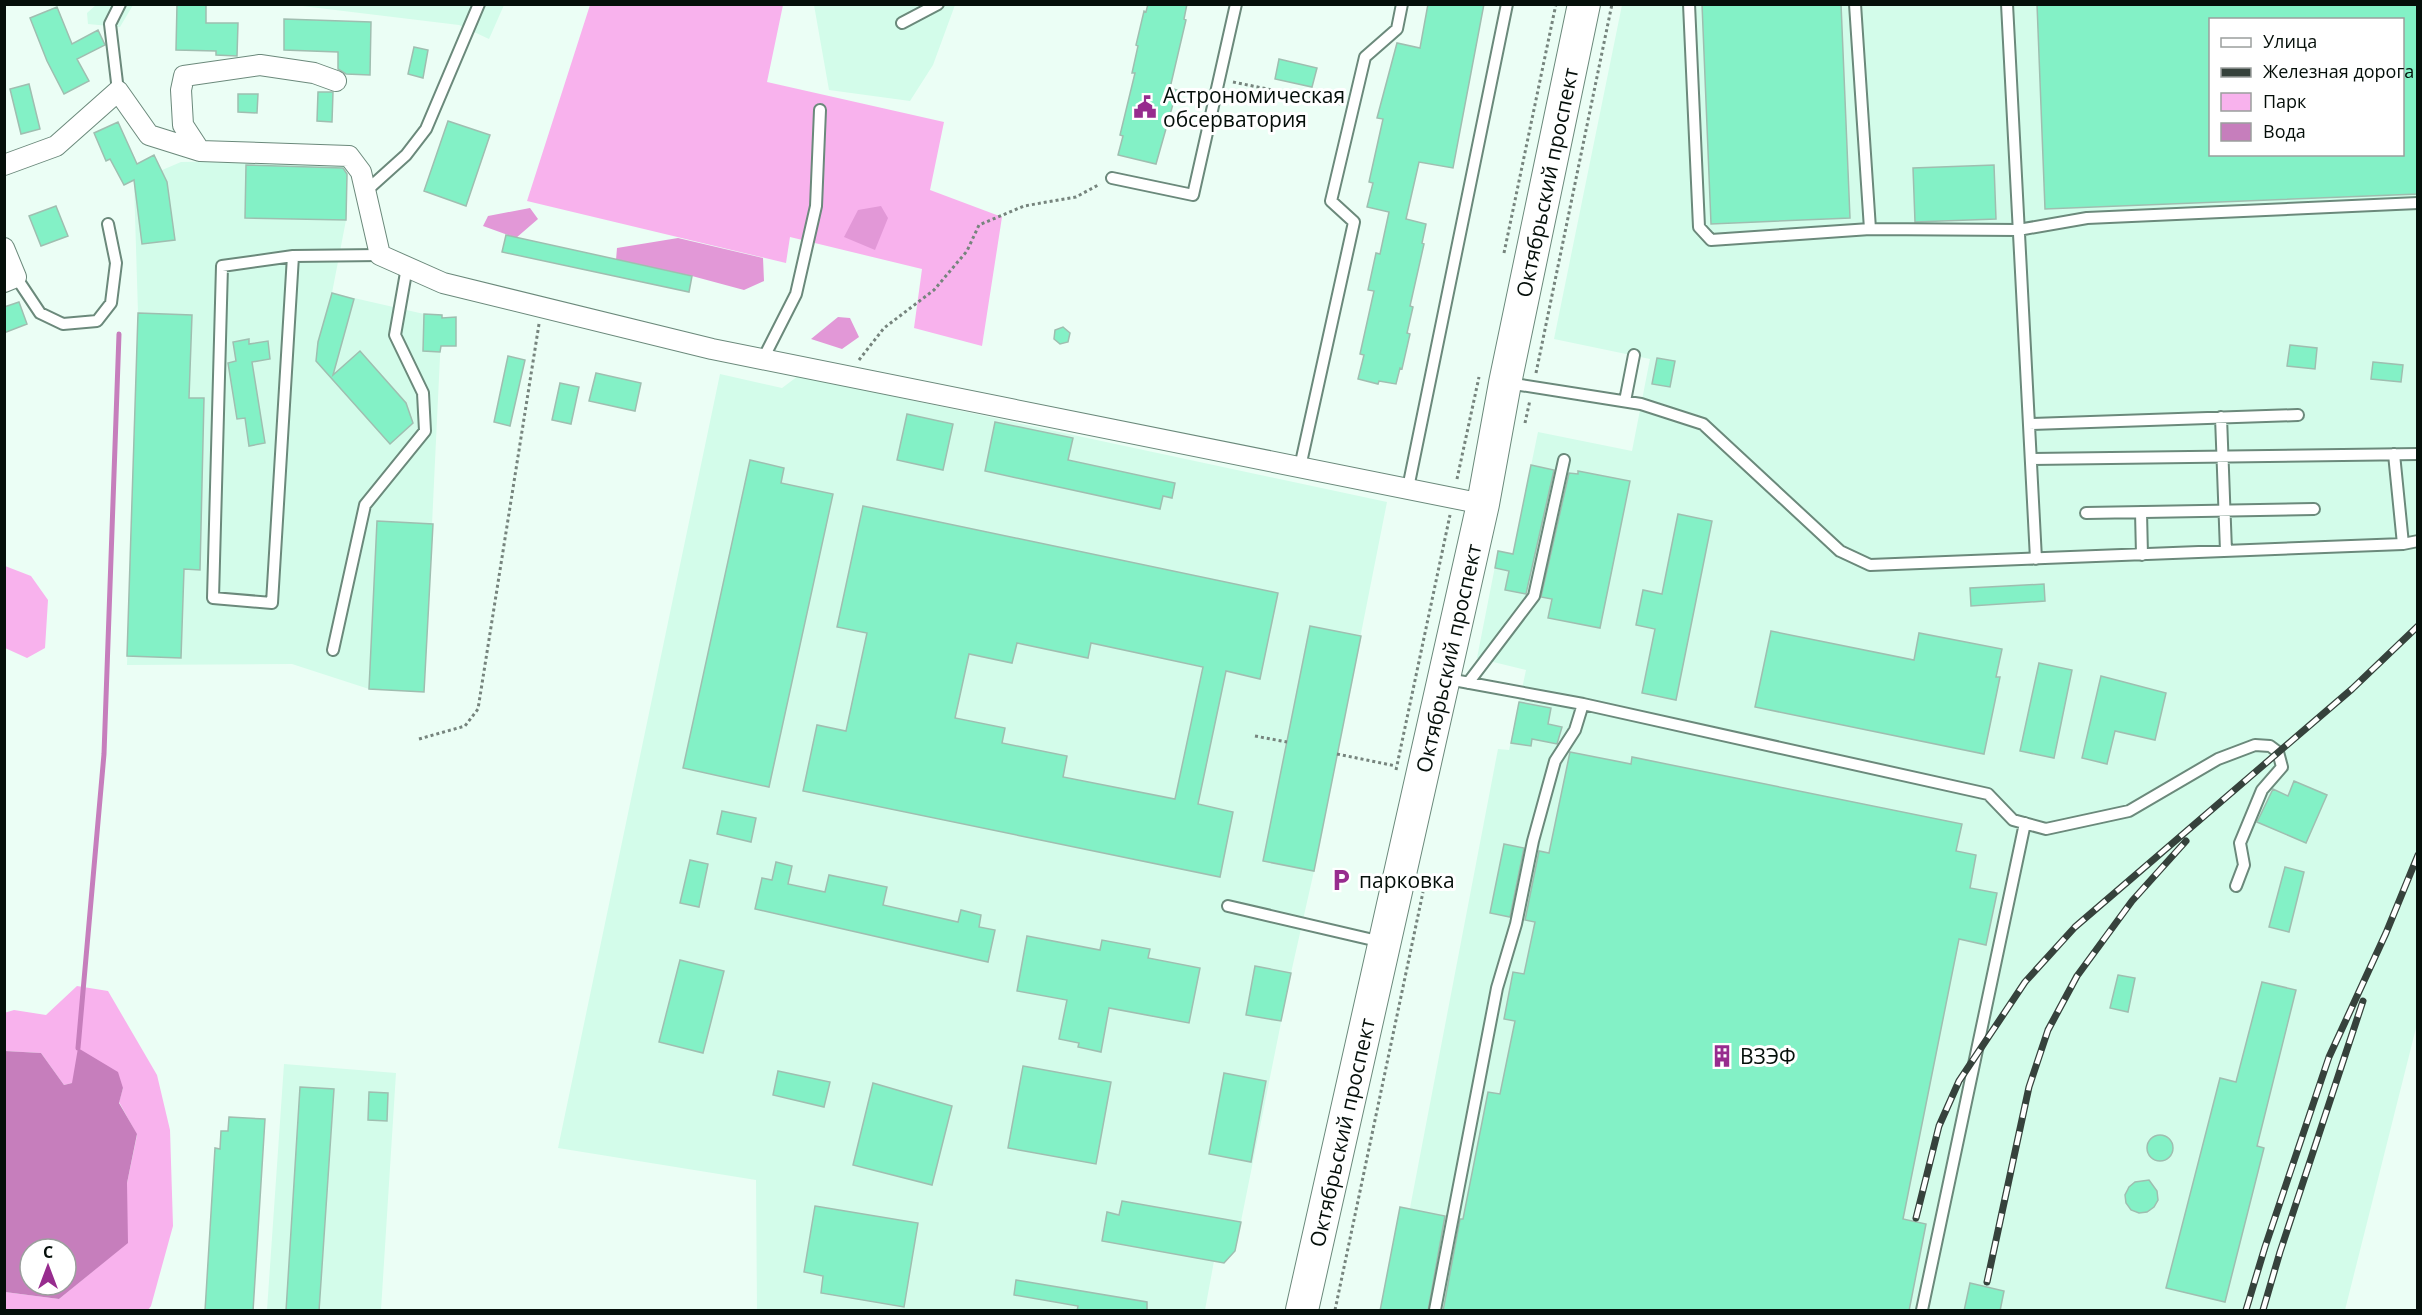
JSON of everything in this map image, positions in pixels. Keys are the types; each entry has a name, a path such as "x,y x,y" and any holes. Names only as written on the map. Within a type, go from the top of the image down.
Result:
{"main road":[{"name":"Октябрьский проспект","path":"1302,1311 1386,943 1456,681 1468,501 1492,377 1584,4"}],"street":[{"path":"200,151 183,125 181,90 184,76 260,65 314,73 336,81"},
{"path":"4,165 56,146 118,91 149,135 200,151 349,156 361,172 380,255 443,283 712,349 1468,501"},
{"path":"4,248 10,280"}],"lane":[{"path":"118,91 110,24 120,4"},
{"path":"366,191 406,155 426,129 479,4"},
{"path":"902,23 938,4"},
{"path":"1112,177 1193,195 1236,4"},
{"path":"1300,467 1354,222 1331,201 1365,57 1397,29 1402,4"},
{"path":"1408,488 1507,4"},
{"path":"1689,4 1699,227 1712,240 1870,230 2018,230 2087,218 2418,203"},
{"path":"1856,4 1870,230"},
{"path":"2007,4 2036,559"},
{"path":"763,359 796,294 816,206 820,110"},
{"path":"10,280 40,313 63,324 97,321 111,303 116,263 108,224"},
{"path":"292,256 272,603 213,598 222,266 292,256 380,255"},
{"path":"333,650 365,505 425,431 423,393 395,335 407,267"},
{"path":"1625,401 1634,355"},
{"path":"1492,377 1641,404 1703,424 1840,551 1870,565 2403,544 2418,541"},
{"path":"2029,424 2298,415"},
{"path":"2221,417 2226,551"},
{"path":"2394,454 2403,544"},
{"path":"2031,459 2418,454"},
{"path":"1456,681 1534,597 1564,460"},
{"path":"2086,513 2314,509"},
{"path":"2141,512 2142,555"},
{"path":"1456,681 1583,704 1988,794 2013,820 2046,828 2129,811 2218,759 2254,745 2270,746 2278,752 2282,767 2262,790 2240,843 2244,864 2236,886"},
{"path":"1435,1311 1497,988 1516,924 1533,841 1555,761 1575,730 1583,704"},
{"path":"1922,1311 2025,823"},
{"path":"1228,906 1386,943"}],"path":[{"path":"1504,257 1556,4"},
{"path":"1219,79 1353,106"},
{"path":"847,375 884,328 934,290 967,251 978,225 1024,206 1076,197 1112,177"},
{"path":"418,739 465,726 478,709 542,308"},
{"path":"1394,777 1468,501 1492,377"},
{"path":"1255,735 1287,742"},
{"path":"1338,754 1396,766"}],"shaded area":[{"path":"96,5 133,5 120,27 88,24 87,13"},
{"path":"294,5 504,5 489,39 459,25"},
{"path":"814,5 955,5 933,65 910,101 829,90"},
{"path":"1622,5 2417,5 2418,1020 2345,1310 1380,1310 1400,1207 1410,1208 1498,749 1509,750 1526,670 1477,658 1498,551 1513,553 1538,432 1632,451 1650,359 1554,339"},
{"path":"181,162 348,163 346,220 332,293 424,314 442,315 424,692 369,689 292,664 127,665 138,313 134,182"},
{"path":"881,206 888,218 875,250 844,237 858,210"},
{"path":"530,208 538,219 516,238 483,226 488,216"},
{"path":"678,238 763,258 764,281 744,290 616,260 617,248"},
{"path":"838,317 850,318 859,337 842,349 811,339"},
{"path":"720,374 782,388 798,376 1387,502 1314,871 1235,1251 1224,1263 1214,1261 1205,1310 757,1310 756,1180 558,1148"},
{"path":"284,1064 396,1073 381,1310 267,1310"}],"green space":[{"path":"590,5 783,5 767,82 944,122 930,190 1002,217 982,346 914,328 922,269 790,237 786,263 527,201"},
{"path":"5,566 31,576 48,600 45,648 27,658 5,648"},
{"path":"77,986 108,991 157,1075 170,1130 173,1226 148,1310 5,1310 5,1292 18,1294 18,1297 59,1299 78,1297 78,1283 127,1243 127,1183 137,1135 119,1102 123,1088 72,1083 64,1085 41,1053 5,1051 4,1013 14,1010 46,1015"}],"water":[{"path":"78,1048 118,1072 123,1088 119,1103 137,1134 127,1183 128,1243 78,1284 78,1237 18,1237 18,1294 5,1292 5,1051 41,1053 64,1085 72,1083"}],"building":[{"path":"177,4 206,4 206,23 238,23 237,56 216,55 216,51 176,50"},
{"path":"1148,4 1187,4 1184,19 1186,20 1170,88 1177,90 1156,164 1118,155 1123,136 1120,135 1135,73 1132,73 1138,46 1136,45 1144,11 1146,12"},
{"path":"1428,4 1484,4 1453,168 1419,162 1406,219 1426,224 1422,243 1424,244 1410,306 1413,307 1407,333 1410,334 1396,384 1379,381 1378,384 1358,379 1364,355 1360,354 1374,291 1368,290 1376,253 1380,254 1389,212 1367,207 1373,183 1369,182 1383,119 1377,118 1397,43 1420,48"},
{"path":"1702,4 1841,4 1850,218 1711,224"},
{"path":"2037,4 2418,4 2418,194 2045,209"},
{"path":"57,7 72,44 98,30 105,45 77,59 89,81 64,94 47,61 30,18"},
{"path":"284,19 371,22 370,75 346,74 338,69 338,52 284,50"},
{"path":"414,47 428,50 423,78 408,74"},
{"path":"1279,59 1317,68 1312,87 1275,79"},
{"path":"29,84 40,129 21,134 10,89"},
{"path":"318,92 333,92 332,122 317,121"},
{"path":"238,94 258,94 257,113 238,112"},
{"path":"448,121 490,135 466,206 424,191"},
{"path":"118,122 137,164 154,155 167,182 175,240 142,244 134,180 124,185 110,159 106,161 94,133"},
{"path":"246,165 343,168 347,174 346,220 245,218"},
{"path":"1994,165 1996,219 1915,222 1913,168"},
{"path":"56,206 68,236 41,246 29,216"},
{"path":"506,235 692,276 689,292 502,252"},
{"path":"332,293 354,299 333,375 360,351 406,403 413,423 390,444 316,361 318,342"},
{"path":"19,302 27,324 4,333 4,307"},
{"path":"138,313 192,315 189,398 204,398 200,570 184,569 181,658 127,656"},
{"path":"424,314 442,315 442,318 456,317 456,346 441,346 440,352 423,351"},
{"path":"1063,327 1070,333 1068,342 1060,344 1054,339 1055,330"},
{"path":"249,339 249,344 268,341 270,359 252,362 265,443 249,446 245,418 237,419 228,363 236,361 233,342"},
{"path":"2290,345 2317,348 2315,369 2287,366"},
{"path":"508,356 525,360 510,426 494,422"},
{"path":"1657,358 1675,361 1670,387 1652,384"},
{"path":"2373,362 2403,365 2401,382 2371,379"},
{"path":"596,373 641,383 635,411 589,401"},
{"path":"560,383 579,387 571,424 552,420"},
{"path":"907,414 953,424 943,470 897,460"},
{"path":"995,422 1073,438 1068,460 1175,483 1172,498 1163,496 1160,509 985,471"},
{"path":"750,460 784,468 781,483 833,494 769,787 683,768"},
{"path":"1531,465 1554,470 1526,594 1505,590 1509,571 1495,568 1498,551 1513,554"},
{"path":"1578,471 1630,481 1600,628 1548,618 1552,599 1541,597 1569,473 1578,474"},
{"path":"863,506 1278,593 1260,679 1226,671 1198,804 1233,812 1220,877 803,791 817,725 846,731 867,633 837,627","holes":["1017,643 1088,658 1091,643 1203,667 1175,799 1063,777 1067,756 1002,743 1005,728 955,718 969,654 1012,663"]},
{"path":"1678,514 1712,521 1676,700 1642,693 1655,629 1636,625 1643,590 1662,594"},
{"path":"377,521 433,524 424,692 369,689"},
{"path":"2044,584 2045,601 1971,606 1970,588"},
{"path":"1310,626 1361,636 1314,871 1263,861"},
{"path":"1771,631 1914,660 1919,633 2002,649 1996,677 2000,677 1984,754 1755,707"},
{"path":"2039,663 2072,670 2054,758 2020,751"},
{"path":"2101,676 2166,693 2155,740 2115,731 2107,764 2082,758"},
{"path":"1519,702 1551,708 1548,724 1562,727 1557,744 1532,739 1531,746 1511,743"},
{"name":"ВЗЭФ","path":"1570,752 1631,764 1632,757 1962,824 1956,851 1976,855 1970,888 1997,893 1986,945 1959,939 1903,1219 1926,1224 1909,1311 1443,1311 1460,1219 1463,1219 1488,1092 1500,1094 1515,1021 1504,1019 1513,972 1524,974 1535,922 1525,920 1539,851 1549,853"},
{"path":"2294,781 2327,795 2306,843 2257,822 2273,789 2288,796"},
{"path":"722,811 756,818 751,842 717,834"},
{"path":"1504,844 1524,848 1510,917 1490,913"},
{"path":"690,860 708,864 699,907 680,903"},
{"path":"776,862 792,866 788,884 825,892 829,875 887,887 883,905 958,922 961,910 981,915 979,927 995,930 988,962 755,909 762,878 772,880"},
{"path":"2285,867 2304,872 2289,932 2269,927"},
{"path":"1027,936 1100,950 1102,940 1150,949 1148,958 1200,968 1189,1023 1109,1008 1101,1052 1078,1047 1079,1043 1059,1039 1067,1000 1017,991"},
{"path":"680,960 724,971 703,1053 659,1042"},
{"path":"1255,966 1291,973 1281,1021 1246,1015"},
{"path":"2118,975 2135,978 2128,1012 2110,1008"},
{"path":"2262,982 2296,990 2257,1146 2264,1148 2225,1302 2166,1288 2220,1078 2236,1082"},
{"path":"1023,1066 1111,1082 1096,1164 1008,1148"},
{"path":"778,1071 830,1082 824,1107 773,1095"},
{"path":"1224,1073 1266,1081 1251,1162 1209,1154"},
{"path":"873,1083 952,1106 932,1185 853,1165"},
{"path":"300,1087 334,1089 319,1311 286,1311"},
{"path":"369,1092 388,1093 387,1121 368,1120"},
{"path":"229,1117 265,1119 253,1311 205,1311 215,1148 220,1149 221,1131 228,1131"},
{"path":"2160,1135 2169,1139 2173,1148 2169,1157 2160,1161 2151,1157 2147,1148 2151,1139"},
{"path":"2149,1180 2157,1191 2158,1200 2154,1207 2147,1212 2139,1213 2131,1210 2126,1203 2125,1195 2129,1187 2135,1182"},
{"path":"1122,1201 1241,1222 1235,1251 1224,1263 1102,1241 1107,1212 1119,1215"},
{"path":"815,1206 918,1223 904,1307 821,1293 823,1276 804,1272"},
{"path":"1400,1207 1445,1216 1428,1311 1380,1311"},
{"path":"1016,1280 1147,1302 1147,1311 1077,1311 1078,1306 1014,1295"},
{"path":"1970,1283 2004,1291 2000,1311 1964,1311"}],"waterway":[{"path":"78,1048 104,754 119,334"}],"railway":[{"path":"1916,1218 1939,1126 1959,1081 2025,982 2075,927 2352,689 2418,626"},
{"path":"1987,1282 2029,1087 2048,1030 2077,976 2132,901 2186,841"},
{"path":"2246,1310 2329,1057 2386,933 2418,855"},
{"path":"2263,1310 2363,1001"}],"place":[{"name":"Aстрономическая обсерватория","path":"1145,107"},
{"name":"парковка","path":"1341,880"},
{"name":"ВЗЭФ","path":"1722,1056"}]}
